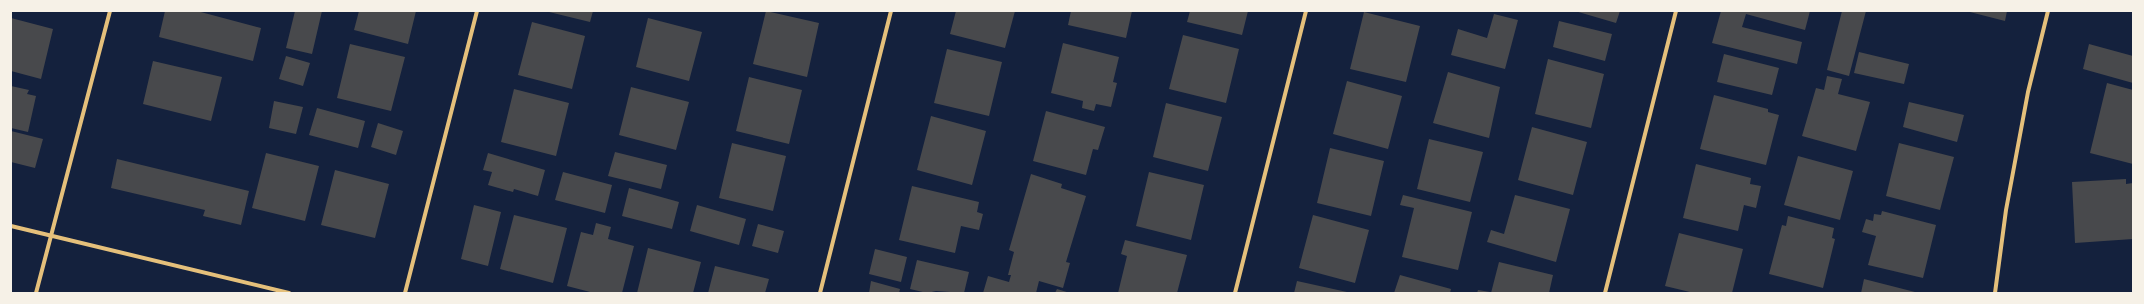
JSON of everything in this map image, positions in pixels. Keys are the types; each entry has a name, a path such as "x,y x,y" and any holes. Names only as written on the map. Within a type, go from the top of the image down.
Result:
{"street":[{"path":"36,293 52,237 110,11"},
{"path":"405,293 477,11"},
{"path":"820,293 891,11"},
{"path":"1235,293 1306,11"},
{"path":"1605,293 1676,11"},
{"path":"1996,293 2006,210 2028,92 2048,11"},
{"path":"11,226 289,293"}],"building":[{"path":"165,11 197,11 261,28 253,61 159,37"},
{"path":"295,11 322,11 312,54 286,48"},
{"path":"359,11 416,11 408,44 354,30"},
{"path":"545,11 593,11 590,22"},
{"path":"766,11 819,23 807,77 753,64"},
{"path":"956,11 1015,11 1005,48 950,34"},
{"path":"1071,11 1132,11 1126,38 1068,25"},
{"path":"1190,11 1248,11 1242,35 1187,22"},
{"path":"1575,11 1620,11 1616,23"},
{"path":"1721,11 1810,11 1805,30 1746,14 1742,27 1802,42 1797,64 1712,43"},
{"path":"1842,11 1866,11 1849,76 1827,70"},
{"path":"1966,11 2007,11 2005,21"},
{"path":"1364,12 1420,26 1406,82 1350,69"},
{"path":"1494,14 1518,20 1505,69 1451,55 1458,29 1487,38"},
{"path":"11,18 53,29 41,79 11,71"},
{"path":"648,18 702,32 689,81 636,67"},
{"path":"1559,21 1612,34 1605,61 1553,47"},
{"path":"532,22 585,36 572,89 518,75"},
{"path":"1183,35 1239,49 1226,103 1169,89"},
{"path":"1063,43 1119,57 1113,82 1117,83 1111,107 1096,104 1094,111 1082,108 1083,101 1051,93"},
{"path":"350,44 405,57 391,111 337,98"},
{"path":"2089,44 2133,56 2133,83 2083,69"},
{"path":"947,49 1002,62 989,116 934,103"},
{"path":"1859,52 1909,64 1904,84 1854,73"},
{"path":"1724,54 1779,68 1772,95 1717,82"},
{"path":"286,56 310,63 303,86 279,79"},
{"path":"1548,59 1604,74 1591,128 1535,114"},
{"path":"153,61 222,77 211,121 143,104"},
{"path":"1448,72 1500,87 1489,138 1433,123"},
{"path":"1827,76 1842,79 1838,94 1870,102 1856,151 1802,136 1816,88 1824,90"},
{"path":"749,77 802,90 789,144 736,131"},
{"path":"1347,81 1402,96 1388,149 1333,134"},
{"path":"2107,83 2133,90 2133,164 2090,153"},
{"path":"11,86 29,90 27,94 36,96 28,132 11,128"},
{"path":"631,87 689,102 676,150 619,135"},
{"path":"514,89 569,103 556,156 501,142"},
{"path":"1714,95 1768,109 1768,112 1779,115 1766,165 1700,149"},
{"path":"274,101 303,107 296,134 269,128"},
{"path":"1909,102 1964,115 1957,142 1903,127"},
{"path":"1166,103 1222,117 1208,171 1153,157"},
{"path":"317,108 365,121 358,148 309,135"},
{"path":"1046,111 1105,127 1098,150 1093,149 1086,175 1033,161"},
{"path":"931,116 986,131 972,185 917,170"},
{"path":"378,123 403,131 396,155 371,147"},
{"path":"1532,127 1587,142 1573,195 1518,180"},
{"path":"11,131 43,139 35,168 11,162"},
{"path":"1429,139 1483,152 1470,202 1417,189"},
{"path":"732,143 786,156 773,211 719,198"},
{"path":"1899,143 1954,157 1940,210 1886,196"},
{"path":"1330,148 1384,161 1371,216 1317,203"},
{"path":"615,152 667,165 661,189 608,176"},
{"path":"266,153 319,166 305,221 252,208"},
{"path":"488,153 545,170 538,196 514,189 513,192 488,185 492,172 483,170"},
{"path":"1798,156 1853,171 1840,220 1784,205"},
{"path":"117,159 249,191 241,225 203,216 205,210 111,188"},
{"path":"1696,164 1751,178 1750,184 1761,186 1756,208 1744,205 1738,231 1683,218"},
{"path":"335,170 389,184 375,238 321,225"},
{"path":"563,172 612,185 605,213 555,200"},
{"path":"1149,172 1204,185 1191,240 1136,226"},
{"path":"1031,174 1062,184 1061,188 1086,196 1066,262 1070,263 1063,288 1039,281 1036,293 983,293 988,276 1009,282 1011,275 1008,275 1014,252 1009,250"},
{"path":"2126,179 2126,184 2133,183 2133,239 2075,243 2072,182"},
{"path":"912,186 979,202 977,212 983,214 979,230 961,226 955,253 899,240"},
{"path":"629,188 679,202 672,229 622,216"},
{"path":"1403,195 1472,212 1458,270 1402,257 1414,208 1400,205"},
{"path":"1515,195 1570,209 1556,262 1487,242 1491,230 1504,234"},
{"path":"474,205 501,212 488,266 461,259"},
{"path":"697,205 746,219 739,245 690,231"},
{"path":"1882,211 1936,225 1923,278 1868,265 1876,236 1862,232 1866,219 1873,221 1874,214 1881,215"},
{"path":"514,215 567,228 553,283 500,269"},
{"path":"1313,215 1369,230 1355,283 1299,268"},
{"path":"1788,216 1834,228 1832,238 1835,239 1823,288 1769,274 1782,225 1786,226"},
{"path":"596,223 611,227 608,239 634,246 622,293 594,293 567,286 581,232 593,235"},
{"path":"758,224 784,231 778,253 752,246"},
{"path":"1679,233 1743,249 1732,293 1694,293 1665,286"},
{"path":"1125,240 1187,255 1177,293 1118,293 1127,256 1121,254"},
{"path":"648,248 701,262 693,293 637,293"},
{"path":"875,249 907,257 901,282 869,274"},
{"path":"917,260 969,272 964,293 936,291 927,293 910,289"},
{"path":"1499,262 1553,275 1549,293 1491,293"},
{"path":"715,266 769,279 765,293 708,293"},
{"path":"1400,275 1451,289 1450,293 1394,293"},
{"path":"1864,279 1915,292 1915,293 1861,293"},
{"path":"871,281 900,289 899,293 869,293"},
{"path":"1297,281 1347,292 1294,293"},
{"path":"1057,289 1070,293 1055,293"},
{"path":"1478,290 1490,292 1490,293 1477,293"}]}
